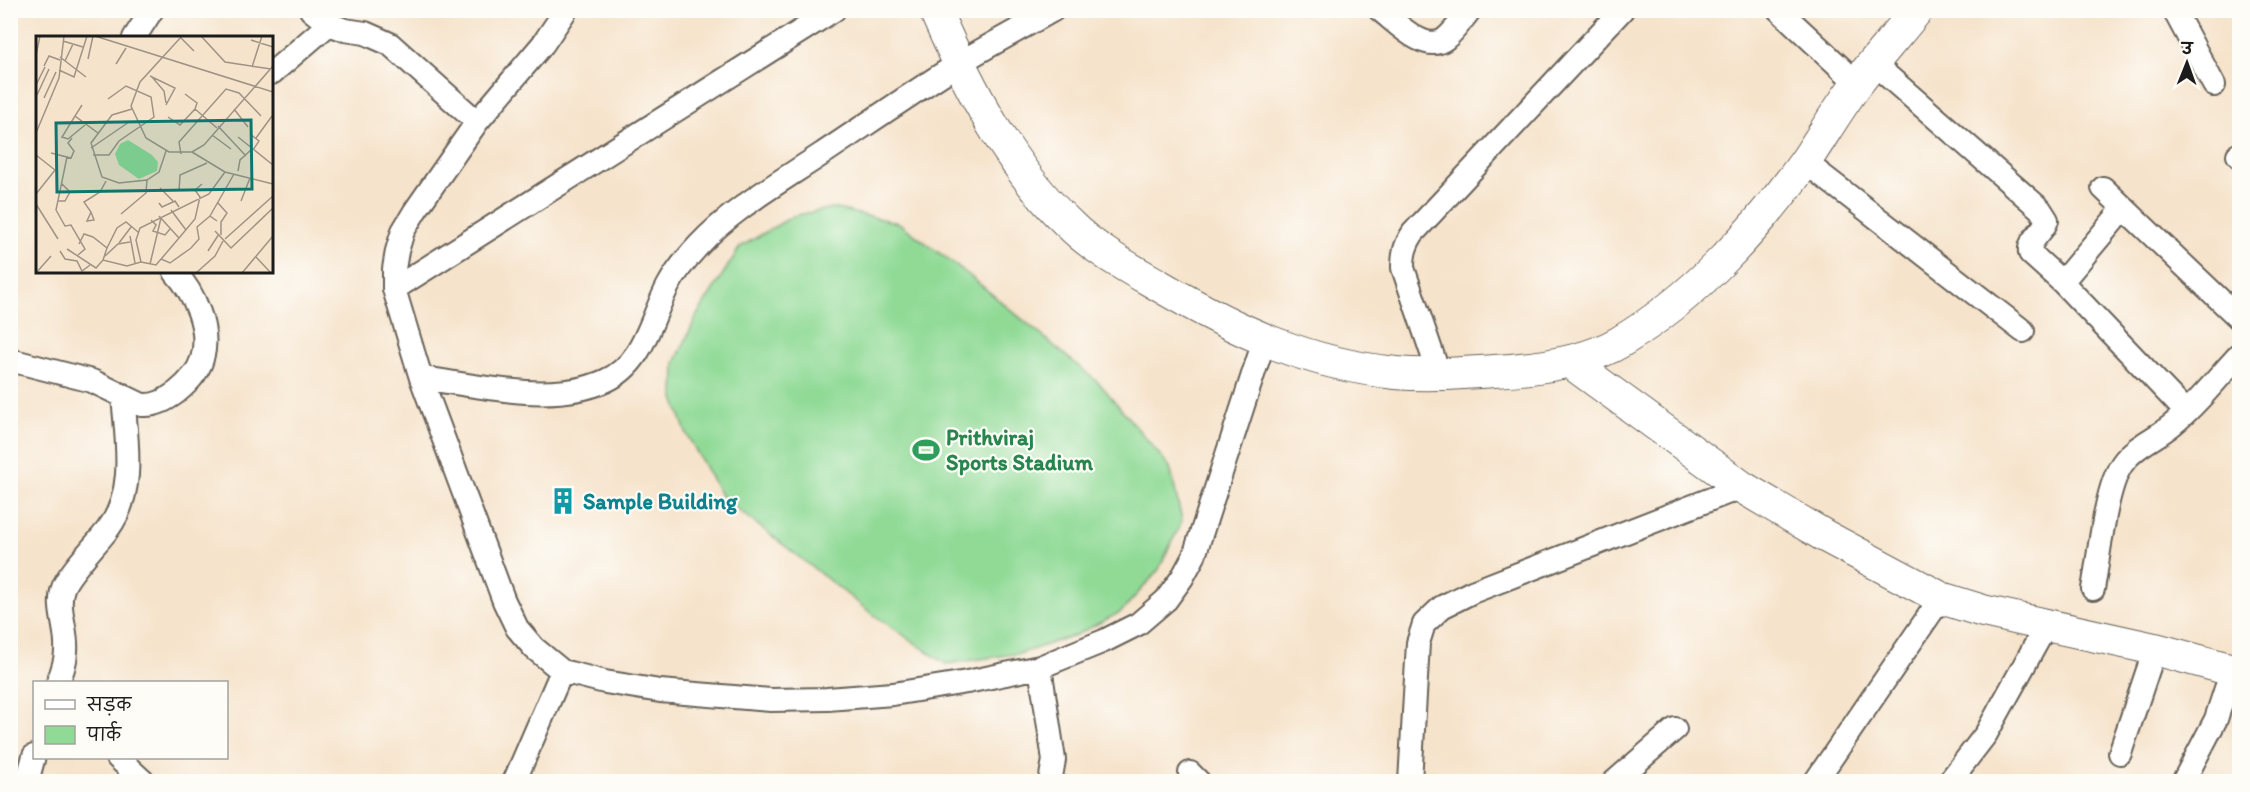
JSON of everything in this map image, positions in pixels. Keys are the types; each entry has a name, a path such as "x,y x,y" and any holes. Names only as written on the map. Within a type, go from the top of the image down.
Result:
{"street":[{"path":"135,36 152,10"},
{"path":"311,10 329,24 345,30 365,33 390,44 477,122"},
{"path":"566,10 543,44 477,122 415,211 404,231 397,251 394,289 421,378 504,601 517,628 534,648 562,671 605,682 660,691 719,697 804,700 893,693 967,682 1040,667 1104,641 1138,624 1166,600 1182,578 1194,555 1264,340"},
{"path":"394,289 834,10"},
{"path":"935,10 958,64 1014,158 1052,207 1071,227 1111,257 1207,314 1264,340 1305,355 1357,367 1398,373 1439,374 1511,370 1570,362 1616,344 1651,321 1705,279 1756,225 1804,162 1865,73 1917,10"},
{"path":"421,378 530,392 553,392 586,387 606,381 623,369 642,348 670,283 700,244 726,220 958,64 1053,10"},
{"path":"1380,10 1421,42 1430,44 1439,43 1446,38 1470,10"},
{"path":"1439,374 1403,268 1406,245 1413,233 1622,10"},
{"path":"1779,10 1865,73 2040,209 2047,220 2046,226 2031,244 2030,253 2061,282 2186,412"},
{"path":"2174,10 2214,85"},
{"path":"273,72 329,24"},
{"path":"1804,162 2023,331"},
{"path":"2103,188 2240,319"},
{"path":"2061,282 2124,208"},
{"path":"10,360 92,381 142,405 159,403 169,398 187,384 196,372 202,359 204,345 202,322 186,284 176,273"},
{"path":"2093,589 2109,497 2114,480 2123,463 2136,450 2161,434 2186,412 2240,354"},
{"path":"1570,362 1742,487 1835,542 1941,598 1983,611 2155,649 2236,671 2216,719 2183,782"},
{"path":"58,681 67,651 60,601 64,585 110,527 120,510 125,494 128,472 123,395"},
{"path":"1410,782 1418,643 1424,624 1442,607 1472,592 1742,487"},
{"path":"1815,782 1941,598"},
{"path":"1949,782 1986,734 2047,624"},
{"path":"2120,753 2155,649"},
{"path":"1040,667 1054,760 1050,782"},
{"path":"514,782 562,671"},
{"path":"1614,782 1675,729"},
{"path":"27,782 33,759"},
{"path":"119,759 144,782"}],"green space":[{"name":"Prithviraj Sports Stadium","path":"832,208 899,223 970,276 1100,384 1170,467 1182,521 1158,571 1121,612 1076,635 1022,653 946,664 871,613 722,497 686,433 674,398 675,363 697,315 740,247 793,216"}],"place":[{"name":"Prithviraj Sports Stadium","path":"926,450"},
{"name":"Sample Building","path":"563,501"}]}
